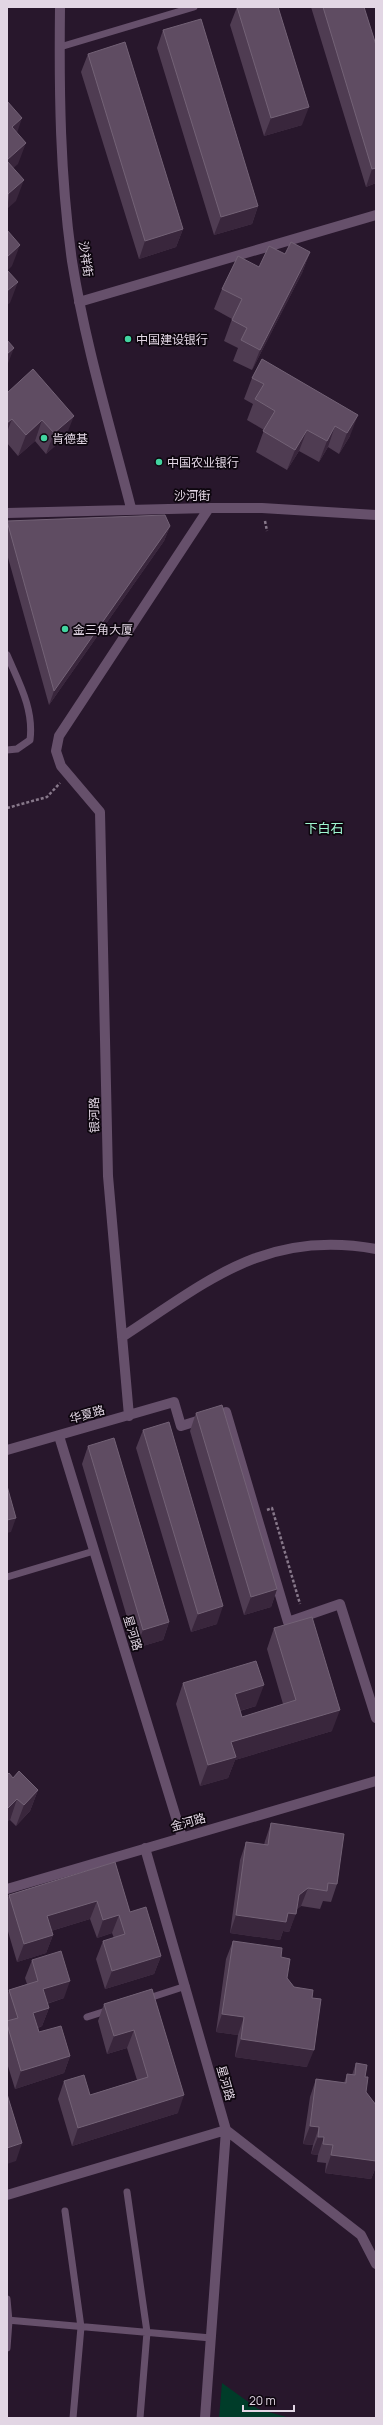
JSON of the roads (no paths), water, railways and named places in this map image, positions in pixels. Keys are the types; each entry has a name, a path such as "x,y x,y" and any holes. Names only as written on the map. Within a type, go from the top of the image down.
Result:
{"street":[{"name":"沙祥街","path":"60,7 59,105 62,159 71,252 79,302 131,508"},
{"path":"79,302 376,215"},
{"name":"沙河街","path":"7,513 131,508 262,508 376,515"},
{"name":"银河路","path":"129,1416 108,1176 100,812 62,766 56,751 59,736 209,508"},
{"path":"122,1337 223,1271 266,1253 312,1244 359,1246 376,1249"},
{"name":"华夏路","path":"7,1450 174,1402 181,1426 226,1412 288,1622 340,1604 376,1718"},
{"name":"星河路","path":"59,1436 182,1837"},
{"name":"金河路","path":"7,1889 376,1781"},
{"name":"星河路","path":"145,1848 186,1986 226,2130 205,2418"},
{"path":"7,2195 226,2130 361,2235 376,2264"}],"lane":[{"path":"60,47 194,7"},
{"path":"7,655 26,699 32,725 30,740 17,749 7,750"},
{"path":"7,1577 94,1551"},
{"path":"140,2000 186,1986"},
{"path":"87,2017 117,2008"},
{"path":"127,2192 147,2332 140,2418"},
{"path":"65,2211 81,2327 73,2418"},
{"path":"7,2299 7,2348"},
{"path":"8,2320 211,2338"}],"place":[{"name":"中国建设银行","path":"128,339"},
{"name":"肯德基","path":"44,438"},
{"name":"中国农业银行","path":"159,462"},
{"name":"金三角大厦","path":"65,629"}],"district":[{"name":"下白石","path":"324,828"}]}
